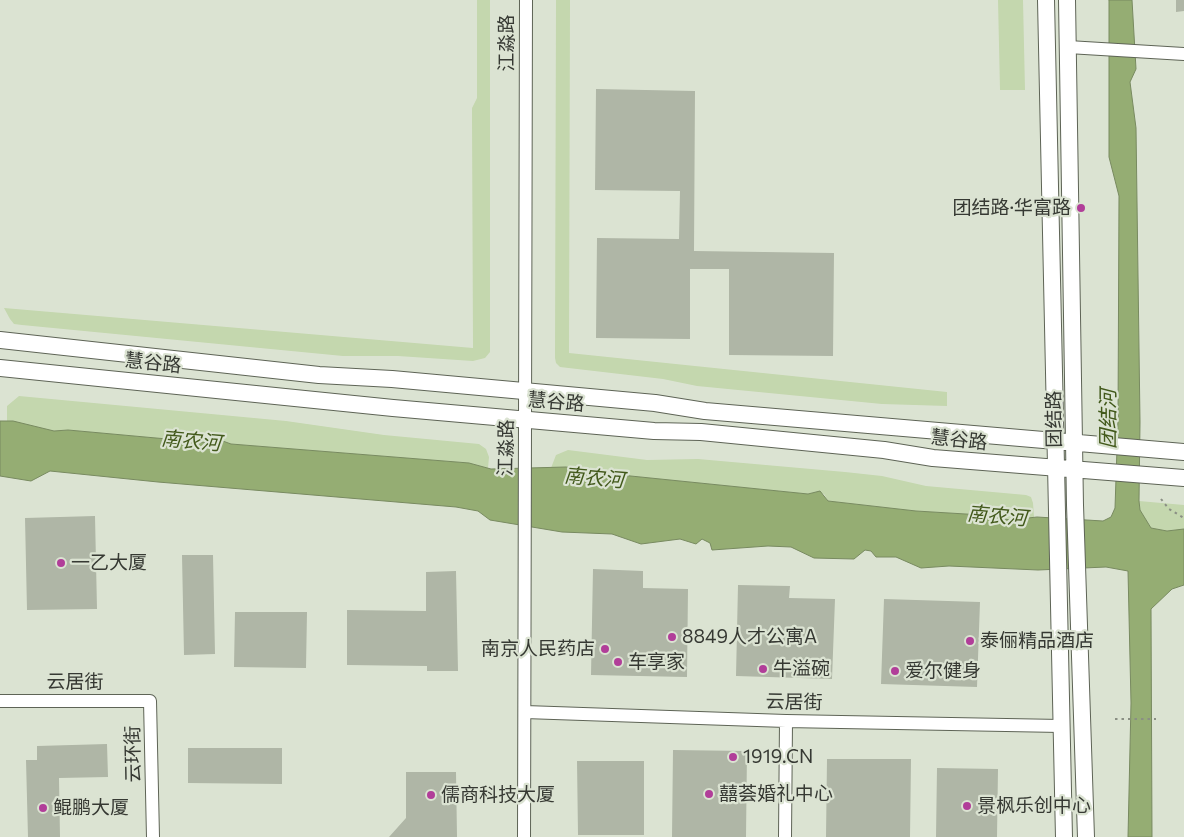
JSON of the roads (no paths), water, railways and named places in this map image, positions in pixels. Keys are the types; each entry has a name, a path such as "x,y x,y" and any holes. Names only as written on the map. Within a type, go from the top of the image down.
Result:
{"main road":[{"name":"团结路","path":"1046,0 1054,469 1057,504 1057,584 1064,837"},
{"name":"团结路","path":"1066,0 1075,505 1086,837"},
{"name":"慧谷路","path":"0,340 319,375 655,402 705,411 1184,452"},
{"name":"慧谷路","path":"0,368 394,408 654,431 711,433 884,450 934,458 1184,478"}],"street":[{"name":"江淼路","path":"524,837 526,0"},
{"path":"1068,47 1184,54"},
{"name":"云居街","path":"0,701 150,701"},
{"name":"云环街","path":"150,701 153,837"},
{"name":"云居街","path":"525,712 786,721 1061,726"},
{"path":"785,837 786,721"}],"water":[{"name":"南农河","path":"1109,0 1132,0 1136,69 1130,82 1136,128 1140,510 1151,528 1167,531 1184,529 1184,585 1172,589 1151,609 1152,837 1128,837 1131,703 1128,571 1106,567 1038,570 949,566 921,568 896,557 876,557 871,551 865,550 854,559 814,558 791,547 768,546 712,550 710,543 702,539 696,544 680,539 641,544 612,534 562,532 490,520 478,511 456,507 50,471 31,481 0,476 0,421 13,421 54,431 68,430 211,443 220,440 231,444 469,463 491,469 566,467 601,473 808,494 820,491 828,501 916,511 982,515 1010,520 1037,517 1103,521 1111,517 1115,508 1118,419 1119,196 1109,157"}],"place":[{"name":"团结路·华富路","path":"1081,208"},
{"name":"一乙大厦","path":"61,563"},
{"name":"8849人才公寓A","path":"672,637"},
{"name":"泰俪精品酒店","path":"970,641"},
{"name":"南京人民药店","path":"605,649"},
{"name":"车享家","path":"618,662"},
{"name":"牛溢碗","path":"763,669"},
{"name":"爱尔健身","path":"895,671"},
{"name":"1919.CN","path":"733,757"},
{"name":"囍荟婚礼中心","path":"709,794"},
{"name":"儒商科技大厦","path":"431,795"},
{"name":"景枫乐创中心","path":"967,806"},
{"name":"鲲鹏大厦","path":"43,808"}],"water label":[{"name":"团结河","path":"1108,419"}]}
